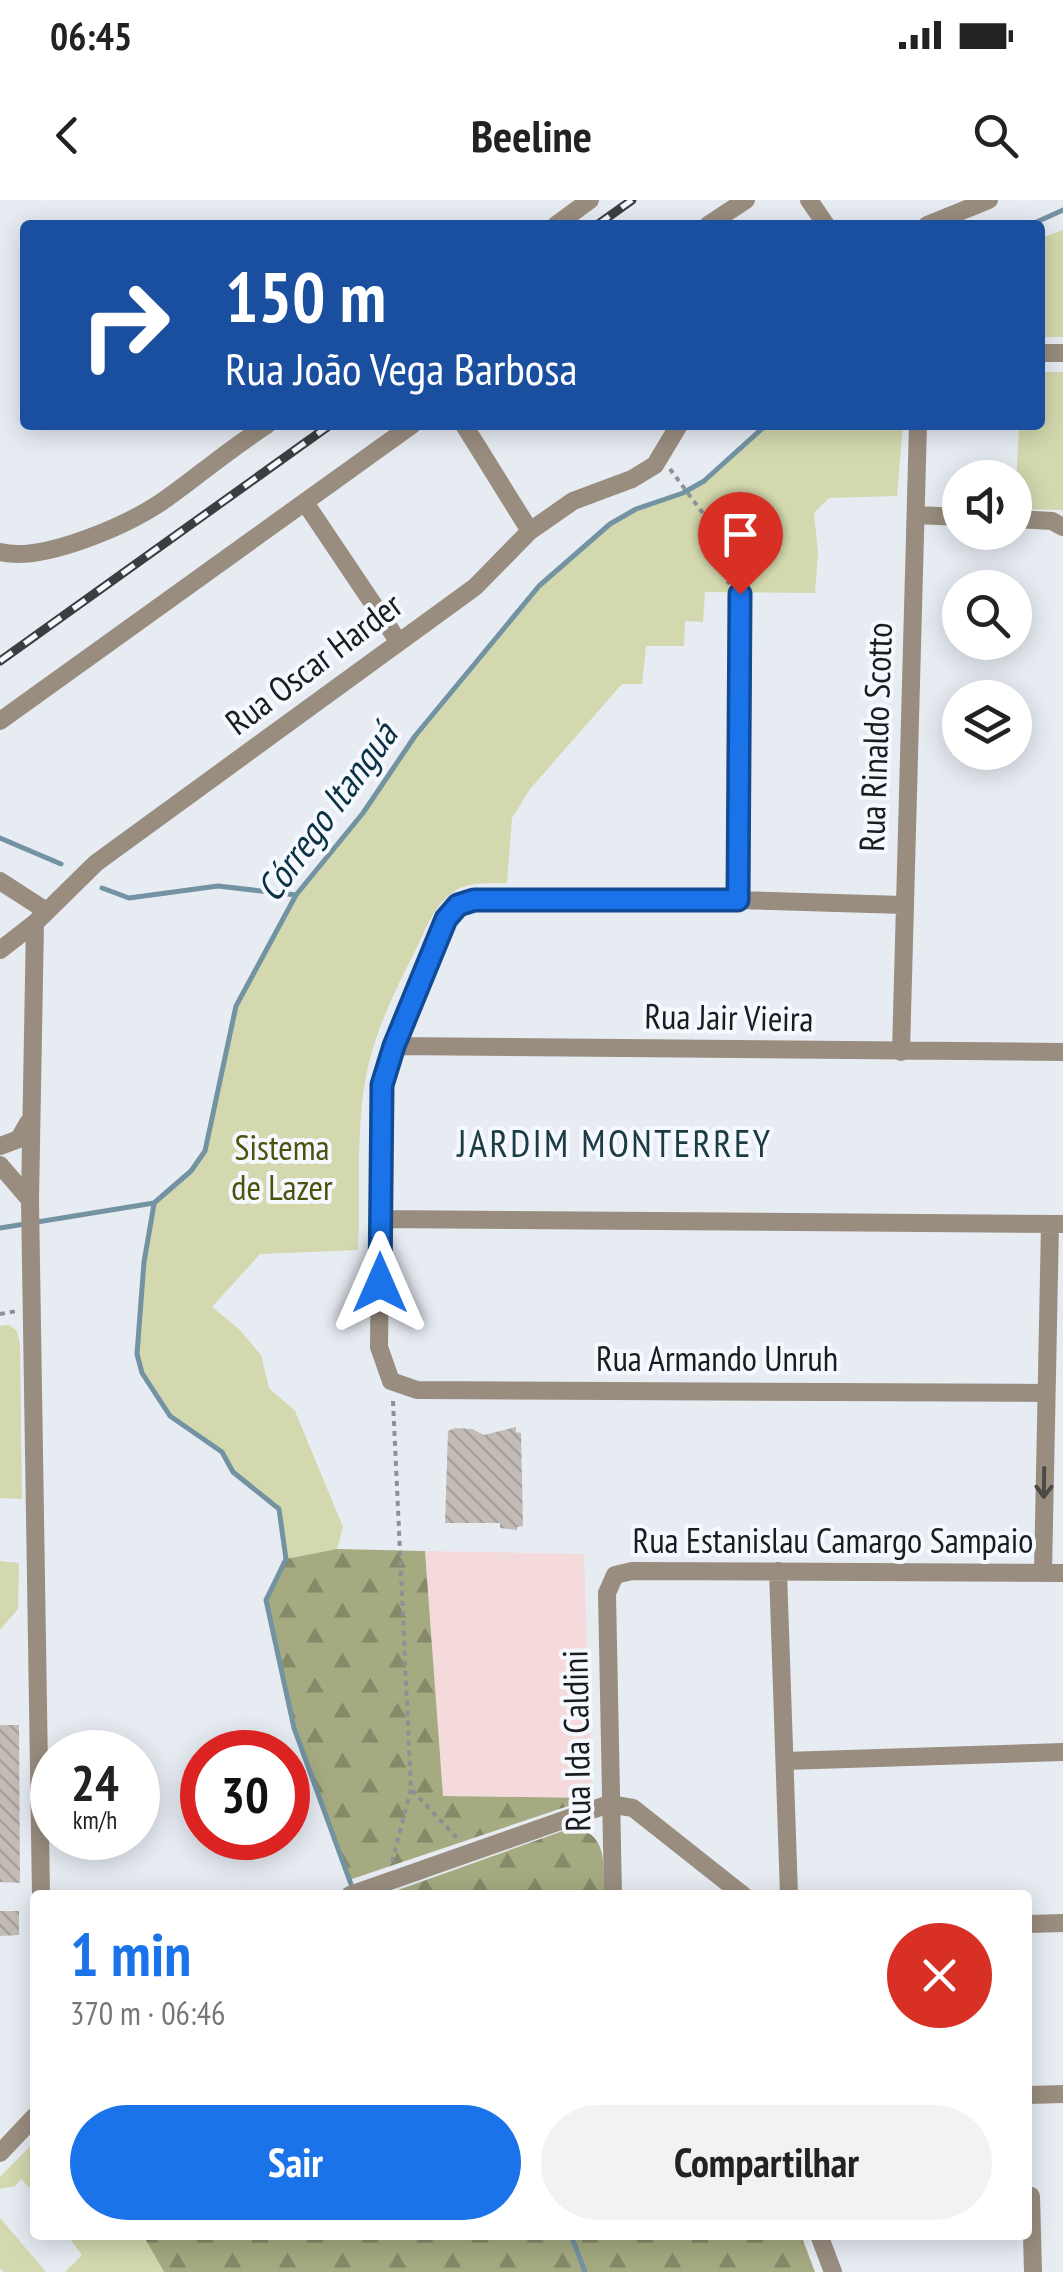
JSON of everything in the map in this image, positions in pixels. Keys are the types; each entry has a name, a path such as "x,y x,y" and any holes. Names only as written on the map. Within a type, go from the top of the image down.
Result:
{"street":[{"path":"563,220 590,200"},
{"path":"716,220 746,200"},
{"path":"939,220 989,200"},
{"path":"0,552 15,556 78,542 158,504 259,430"},
{"path":"0,722 405,430"},
{"path":"467,430 530,531"},
{"name":"Rua Oscar Harder","path":"0,950 96,863 474,587 530,531 574,501 632,479 655,465 676,430"},
{"name":"Rua Rinaldo Scotto","path":"900,1052 918,430"},
{"path":"306,504 398,641"},
{"path":"917,515 942,516"},
{"path":"1032,519 1052,520 1063,527"},
{"path":"738,900 740,594"},
{"path":"0,881 40,916 30,1108 30,1280 41,1890"},
{"path":"391,1381 379,1347 382,1085 446,919 458,905 474,900 738,900 902,905"},
{"name":"Rua Jair Vieira","path":"394,1046 1063,1052"},
{"path":"0,1146 20,1139 28,1125 30,1108"},
{"path":"0,1165 30,1203"},
{"path":"380,1218 1057,1224 1046,1393 1044,1573"},
{"name":"Rua Armando Unruh","path":"391,1381 418,1390 1046,1393"},
{"name":"Rua Estanislau Camargo Sampaio","path":"608,1585 615,1575 632,1571 1063,1573"},
{"path":"778,1571 789,1890"},
{"name":"Rua Ida Caldini","path":"608,1585 614,1890"},
{"path":"786,1761 1063,1752"},
{"path":"363,1890 610,1804 633,1808 736,1890"},
{"path":"1032,1924 1063,1922"},
{"path":"1032,2095 1063,2094"},
{"path":"0,2153 30,2121"},
{"path":"1032,2234 1033,2272"},
{"path":"821,2240 833,2272"}],"path":[{"path":"677,476 722,538 725,578 740,594"},
{"path":"378,1884 411,1790 391,1381"},
{"path":"411,1790 470,1852"}],"shaded area":[{"path":"425,1551 584,1554 592,1798 443,1796"}],"green space":[{"path":"1063,230 1063,337 1045,337 1045,236"},
{"path":"1045,372 1063,372 1063,510 1032,509 1032,460 1017,460 1019,430 1045,430"},
{"name":"Sistema de Lazer","path":"760,430 903,430 897,496 829,498 814,513 818,553 815,593 705,592 703,622 685,621 684,646 646,646 642,684 622,684 530,789 512,818 507,883 467,886 455,891 432,916 385,1016 365,1082 358,1250 260,1254 212,1307 240,1330 261,1355 269,1388 295,1411 343,1527 337,1549 286,1559 279,1509 233,1472 222,1452 170,1416 142,1373 138,1351 144,1262 154,1203 191,1171 204,1151 236,1006 296,895 363,813 415,736 539,586 610,524 704,481"},
{"path":"9,1325 17,1331 20,1344 22,1499 0,1498 0,1326"},
{"path":"337,1549 425,1551 443,1796 592,1798 349,1880 310,1772 310,1730 294,1728 266,1600 286,1559"},
{"path":"0,1561 19,1563 18,1609 0,1630"},
{"path":"574,1827 593,1837 602,1853 604,1890 398,1890"},
{"path":"30,2146 30,2189 21,2179 15,2186 0,2189 0,2177"},
{"path":"0,2218 46,2272 3,2272"},
{"path":"71,2240 146,2240 164,2272 65,2272 82,2255"},
{"path":"146,2240 803,2240 815,2272 164,2272"}],"building":[{"path":"516,1427 516,1432 521,1433 523,1526 517,1530 500,1528 500,1523 445,1523 448,1431 472,1429 484,1435"},
{"path":"0,1725 19,1725 20,1883 0,1882"},
{"path":"0,1911 19,1911 19,1935 0,1936"}],"waterway":[{"name":"Córrego Itanguá","path":"1041,220 1063,210"},
{"name":"Córrego Itanguá","path":"0,1228 154,1203 191,1171 205,1151 236,1006 296,895 363,813 415,736 539,586 610,524 704,481 760,430"},
{"path":"0,838 61,864"},
{"path":"102,888 129,898 218,886 296,895"},
{"path":"154,1204 144,1262 137,1354 142,1373 170,1416 222,1452 233,1472 279,1509 286,1559 266,1600 294,1728 352,1887"},
{"path":"573,2240 585,2272"}],"railway":[{"path":"604,220 632,200"},
{"path":"0,661 323,430"}],"district":[{"name":"JARDIM MONTERREY","path":"615,1144"}],"route":[{"path":"380,1283 382,1085 446,919 458,905 474,900 738,900 740,594"}]}
